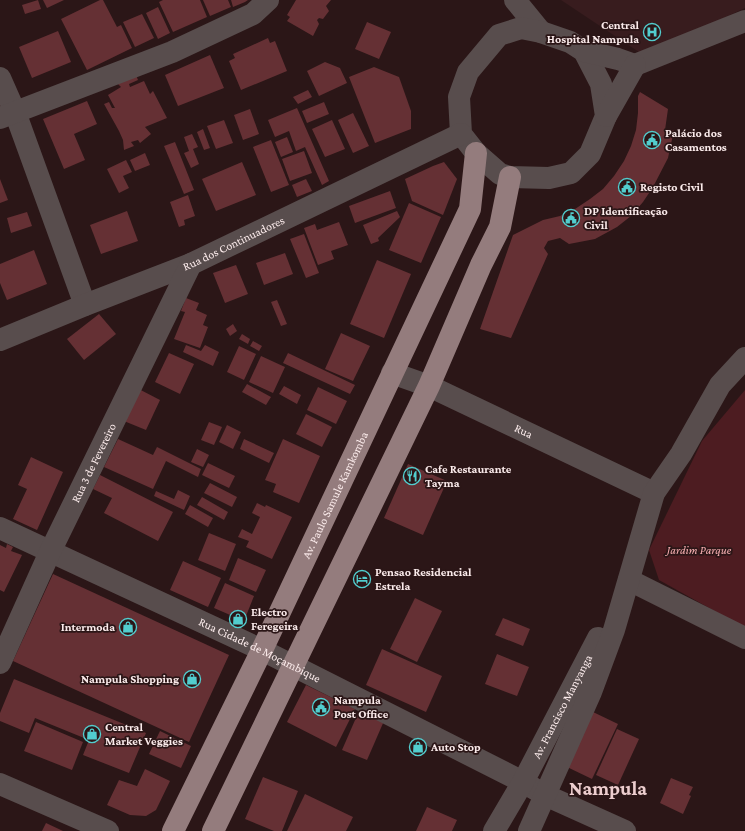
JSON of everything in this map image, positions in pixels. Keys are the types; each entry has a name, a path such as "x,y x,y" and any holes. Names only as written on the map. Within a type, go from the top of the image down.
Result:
{"main road":[{"name":"Av. Paulo Samule Kamkomba","path":"173,831 262,650 470,208 476,153"},
{"path":"213,831 429,386 481,265 500,227 510,177"}],"street":[{"path":"7,115 172,52 253,14 268,0"},
{"path":"511,0 500,35 468,72 459,97 461,134 476,153 500,174 510,177 549,178 571,173 590,154 606,116 635,65 745,21"},
{"path":"515,0 542,32"},
{"path":"500,35 521,28 542,32 570,42 584,51 618,59 635,65"},
{"path":"584,51 601,84 606,116"},
{"path":"0,78 7,115 84,305"},
{"name":"Rua dos Continuadores","path":"0,340 84,305 191,264 461,134"},
{"name":"Rua 3 de Fevereiro","path":"0,663 50,552 191,264"},
{"name":"Av. Francisco Manyanga","path":"529,831 591,692 614,630 654,493 681,454 720,385 745,358"},
{"name":"Rua","path":"392,373 429,386 654,493"},
{"name":"Rua Cidade de Moçambique","path":"0,528 262,650 545,795 625,831"},
{"path":"629,580 745,638"},
{"name":"Av. Francisco Manyanga","path":"494,831 522,782 629,580"},
{"path":"0,784 108,831"}],"shaded area":[{"name":"Central Hospital Nampula","path":"561,0 745,0 745,8 645,56"}],"green space":[{"name":"Jardim Parque","path":"745,390 745,628 659,580 649,550 702,441"}],"building":[{"path":"38,0 41,9 25,14 22,5"},
{"path":"43,0 64,0 47,8"},
{"path":"100,0 103,0 117,27 121,25 132,48 87,70 61,19"},
{"path":"163,0 200,0 207,17 173,32 159,2"},
{"path":"203,0 228,0 231,7 210,16"},
{"path":"231,0 248,0 233,7"},
{"path":"296,0 331,0 326,6 329,11 323,19 319,18 317,20 319,24 313,36 287,21 290,17 287,15"},
{"path":"158,7 170,33 158,39 146,13"},
{"path":"142,14 154,38 135,47 123,22"},
{"path":"367,22 391,32 379,59 355,49"},
{"path":"58,31 71,62 32,78 19,47"},
{"path":"268,38 270,43 275,41 287,71 241,90 229,61 235,58 233,54"},
{"path":"210,55 224,88 178,106 165,75"},
{"path":"325,62 340,68 347,83 319,96 307,71"},
{"path":"374,67 399,77 411,111 411,129 375,143 349,77"},
{"path":"136,75 138,80 129,84 130,87 144,81 150,94 153,91 167,118 145,127 151,134 140,143 138,140 131,142 134,146 124,150 123,140 104,104 109,102 112,108 115,108 108,95 121,87 117,83"},
{"path":"308,90 312,97 298,104 293,97"},
{"path":"640,92 668,109 665,130 674,130 668,158 653,187 643,202 631,216 617,227 595,239 569,244 560,238 548,241 544,248 548,254 511,338 480,329 513,235 543,220 560,216 575,209 603,189 614,176 624,161 636,130 638,96"},
{"path":"87,101 97,124 74,134 85,160 64,169 43,119"},
{"path":"324,102 329,114 307,123 302,111"},
{"path":"297,108 329,181 322,185 305,147 296,151 289,131 275,137 268,120"},
{"path":"250,109 259,134 243,140 234,115"},
{"path":"353,113 369,146 353,153 338,120"},
{"path":"224,120 233,143 216,149 207,126"},
{"path":"332,120 345,149 325,157 312,129"},
{"path":"203,129 210,148 204,150 197,132"},
{"path":"192,134 198,147 193,149 199,164 191,168 184,153 189,151 184,137"},
{"path":"287,137 293,152 281,157 275,142"},
{"path":"271,140 289,185 271,192 253,147"},
{"path":"175,142 194,190 184,194 164,146"},
{"path":"304,151 312,173 290,181 282,159"},
{"path":"145,153 150,165 135,171 130,160"},
{"path":"126,160 132,172 123,176 129,188 119,193 107,169"},
{"path":"242,162 256,195 216,211 202,179"},
{"path":"444,162 457,179 443,215 412,201 405,179"},
{"path":"0,179 8,200 0,203"},
{"path":"306,179 312,191 297,197 292,185"},
{"path":"390,191 396,208 355,223 349,206"},
{"path":"188,195 195,216 184,220 185,225 179,227 170,202"},
{"path":"409,203 441,217 421,263 389,250"},
{"path":"127,211 138,241 101,254 90,225"},
{"path":"397,211 400,217 378,238 379,241 371,244 363,225"},
{"path":"27,212 32,226 11,233 7,218"},
{"path":"339,222 348,245 331,251 334,259 318,265 304,228 315,224 317,230"},
{"path":"304,234 319,273 306,278 290,239"},
{"path":"34,250 47,284 7,300 0,283 0,264"},
{"path":"285,253 293,274 264,285 256,263"},
{"path":"377,260 411,274 384,338 350,324"},
{"path":"236,265 248,294 225,303 213,273"},
{"path":"186,298 199,303 196,310 207,315 203,325 208,327 200,348 174,339 185,312 181,311"},
{"path":"277,300 287,324 281,326 271,302"},
{"path":"99,314 116,334 84,360 67,339"},
{"path":"233,324 237,331 230,336 226,329"},
{"path":"341,333 370,346 353,381 325,369"},
{"path":"242,334 250,339 248,344 239,339"},
{"path":"253,341 262,346 259,351 250,346"},
{"path":"186,345 201,351 205,345 219,352 213,366 183,352"},
{"path":"239,346 256,354 244,380 227,372"},
{"path":"169,353 194,364 180,394 155,382"},
{"path":"288,353 355,385 350,394 283,363"},
{"path":"261,356 285,367 273,393 249,382"},
{"path":"247,384 271,397 266,405 242,392"},
{"path":"133,386 160,400 146,430 119,419"},
{"path":"284,386 301,395 297,404 279,394"},
{"path":"318,387 347,401 336,424 307,410"},
{"path":"306,414 332,427 322,447 296,434"},
{"path":"209,422 222,427 214,445 201,440"},
{"path":"227,425 241,432 233,449 219,442"},
{"path":"118,439 153,455 157,447 201,469 198,477 166,461 153,489 104,467"},
{"path":"244,439 274,453 269,463 240,449"},
{"path":"283,439 320,456 299,503 273,492 276,484 265,480"},
{"path":"197,449 209,455 203,467 191,462"},
{"path":"31,457 63,472 37,530 13,519 27,489 18,485"},
{"path":"208,463 235,476 229,488 202,475"},
{"path":"408,464 447,481 423,535 384,518"},
{"path":"100,475 173,512 158,541 104,513 112,498 93,489"},
{"path":"210,483 237,497 232,507 204,493"},
{"path":"178,490 190,496 184,510 154,496 156,491 174,499"},
{"path":"202,497 228,512 224,520 197,505"},
{"path":"257,503 265,507 266,505 292,517 272,559 246,547 249,541 238,537 242,529 252,534 260,517 252,513"},
{"path":"190,505 213,518 208,527 185,514"},
{"path":"209,533 236,544 225,571 198,560"},
{"path":"7,544 13,547 11,551 22,555 4,592 0,590 0,545 6,548"},
{"path":"238,558 266,570 256,592 229,580"},
{"path":"183,561 221,578 208,607 170,590"},
{"path":"53,574 229,655 189,742 13,661"},
{"path":"225,583 254,596 244,621 214,608"},
{"path":"415,598 442,611 417,662 390,649"},
{"path":"503,618 530,629 523,646 495,635"},
{"path":"382,649 442,676 426,712 366,685"},
{"path":"497,654 529,667 517,696 485,684"},
{"path":"14,679 146,733 129,773 83,755 89,740 35,718 29,733 0,721 0,713"},
{"path":"306,685 355,709 336,747 287,722"},
{"path":"359,711 384,721 367,760 342,750"},
{"path":"593,712 618,724 592,779 567,767"},
{"path":"36,722 83,742 72,770 24,751"},
{"path":"617,729 639,739 618,785 596,775"},
{"path":"160,731 191,746 181,768 149,754"},
{"path":"145,769 170,781 156,810 146,816 130,815 107,805 119,780 137,786"},
{"path":"263,777 298,791 282,831 274,831 245,819"},
{"path":"671,778 693,787 689,795 691,796 683,814 660,803"},
{"path":"305,794 353,817 346,831 287,831"},
{"path":"427,807 457,820 452,831 416,831"},
{"path":"46,823 63,831 42,831"}],"place":[{"name":"Central Hospital Nampula","path":"652,32"},
{"name":"Palácio dos Casamentos","path":"652,140"},
{"name":"Registo Civil","path":"627,187"},
{"name":"DP Identificação Civil","path":"571,218"},
{"name":"Cafe Restaurante Tayma","path":"412,476"},
{"name":"Pensao Residencial Estrela","path":"362,579"},
{"name":"Electro Feregeira","path":"238,619"},
{"name":"Intermoda","path":"128,627"},
{"name":"Nampula Shopping","path":"192,679"},
{"name":"Nampula Post Office","path":"321,707"},
{"name":"Central Market Veggies","path":"92,734"},
{"name":"Auto Stop","path":"418,747"}],"district":[{"name":"Nampula","path":"608,788"}]}
